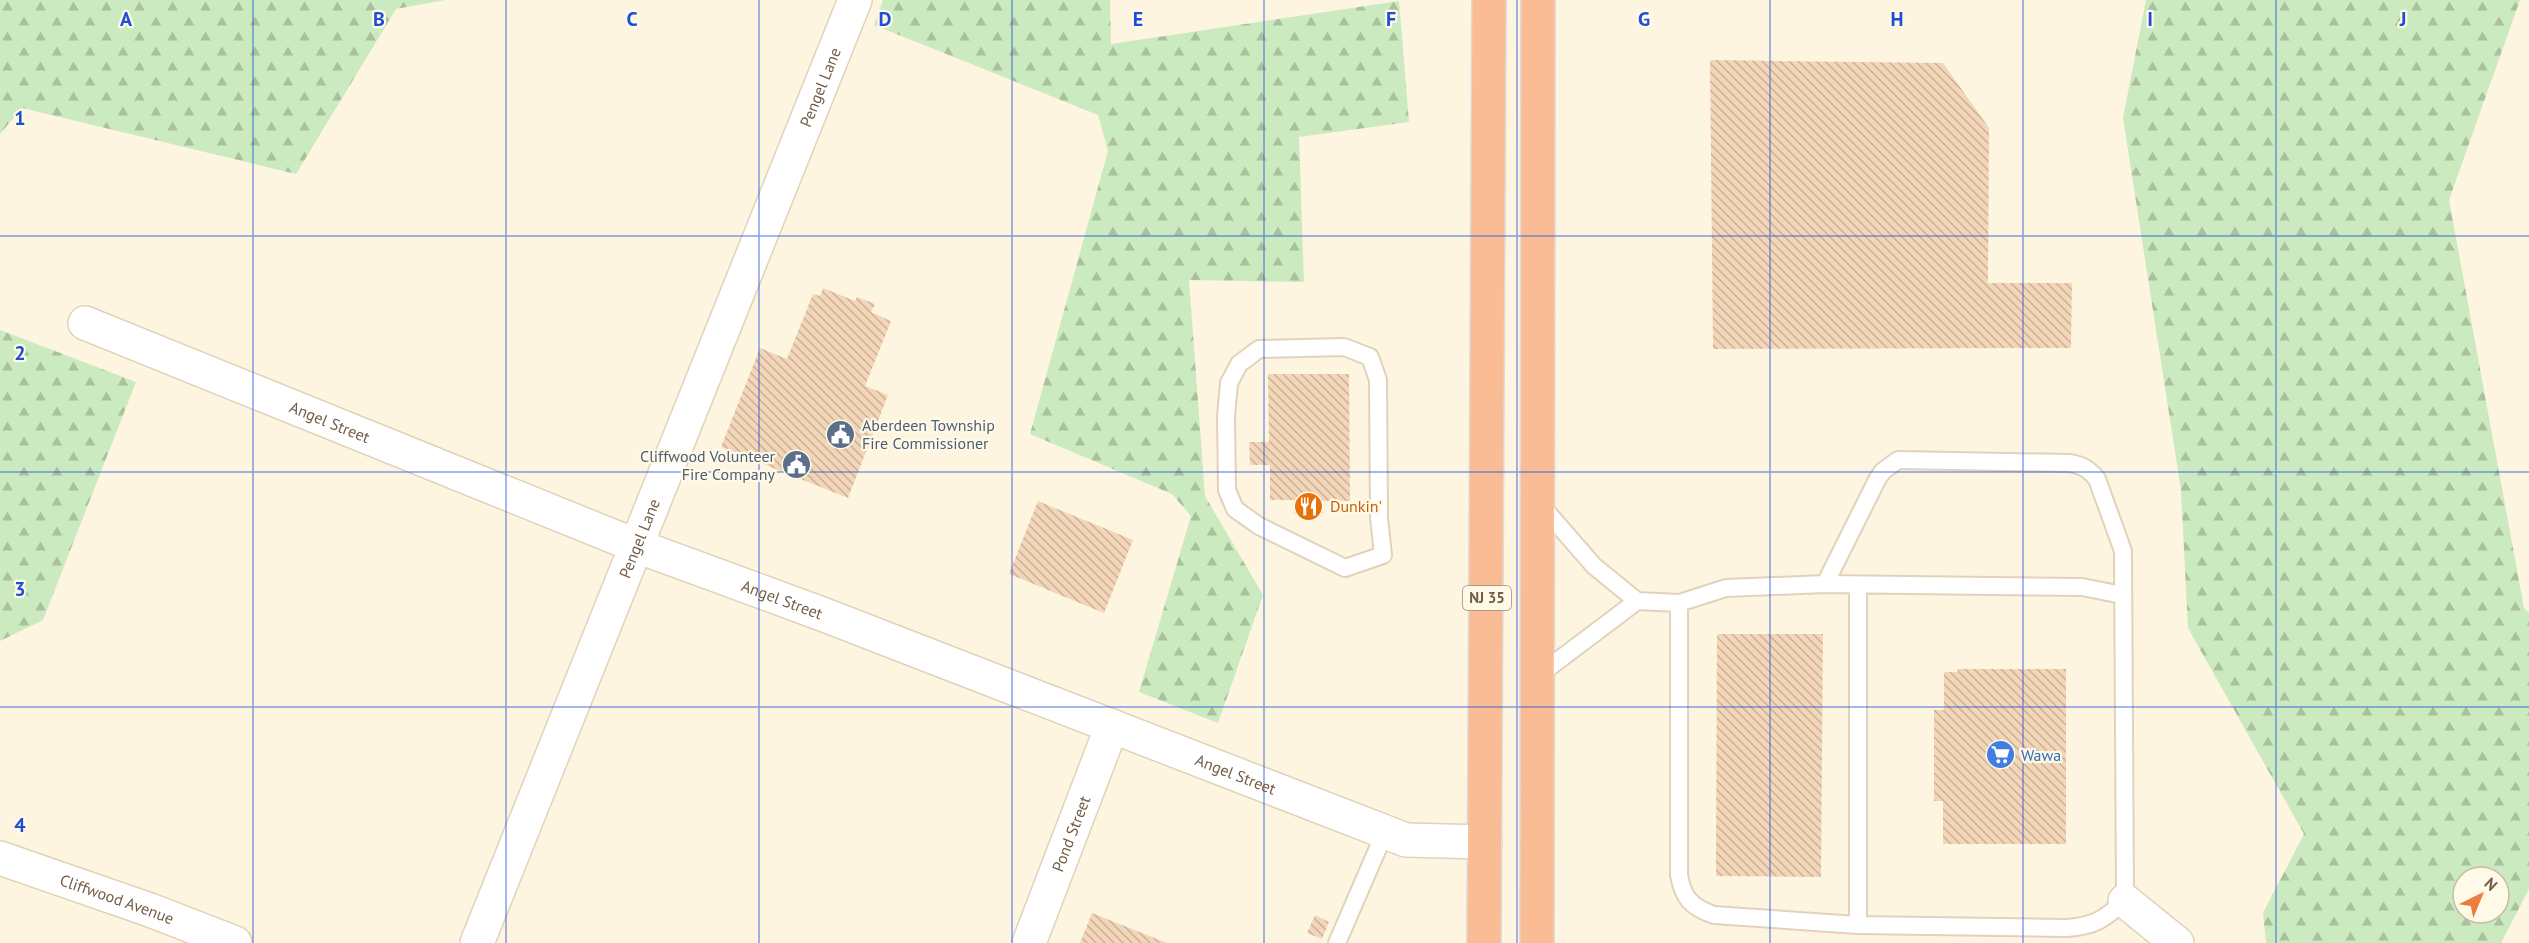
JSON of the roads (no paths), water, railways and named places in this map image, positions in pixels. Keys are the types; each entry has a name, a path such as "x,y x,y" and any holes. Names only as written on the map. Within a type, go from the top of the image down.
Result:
{"highway":[{"name":"NJ 35","path":"1484,943 1490,0"},
{"path":"1537,943 1538,0"}],"street":[{"name":"Pengel Lane","path":"477,943 855,0"},
{"name":"Angel Street","path":"86,323 637,546 1406,840 1485,842"},
{"name":"Pond Street","path":"1029,943 1112,726"},
{"name":"Cliffwood Avenue","path":"0,858 150,910 235,943"},
{"path":"2125,901 2176,943"}],"lane":[{"path":"1344,347 1370,357 1378,380 1379,518 1383,555 1345,568 1259,526 1235,509 1227,490 1226,417 1229,383 1239,364 1259,349 1344,347"},
{"path":"1679,603 1679,875 1682,890 1699,910 1714,915 1858,925 2084,927 2099,922 2125,901 2123,550 2097,479 2081,465 1898,460 1883,471 1878,478 1825,584"},
{"path":"1539,502 1594,566 1637,601 1679,603 1726,588 1825,584 2082,587 2122,595"},
{"path":"1858,585 1858,925"},
{"path":"1539,675 1637,601"},
{"path":"1337,943 1385,832"}],"place":[{"name":"Aberdeen Township Fire Commissioner","path":"841,434"},
{"name":"Cliffwood Volunteer Fire Company","path":"796,465"},
{"name":"Dunkin'","path":"1309,506"},
{"name":"Wawa","path":"2000,755"}]}
